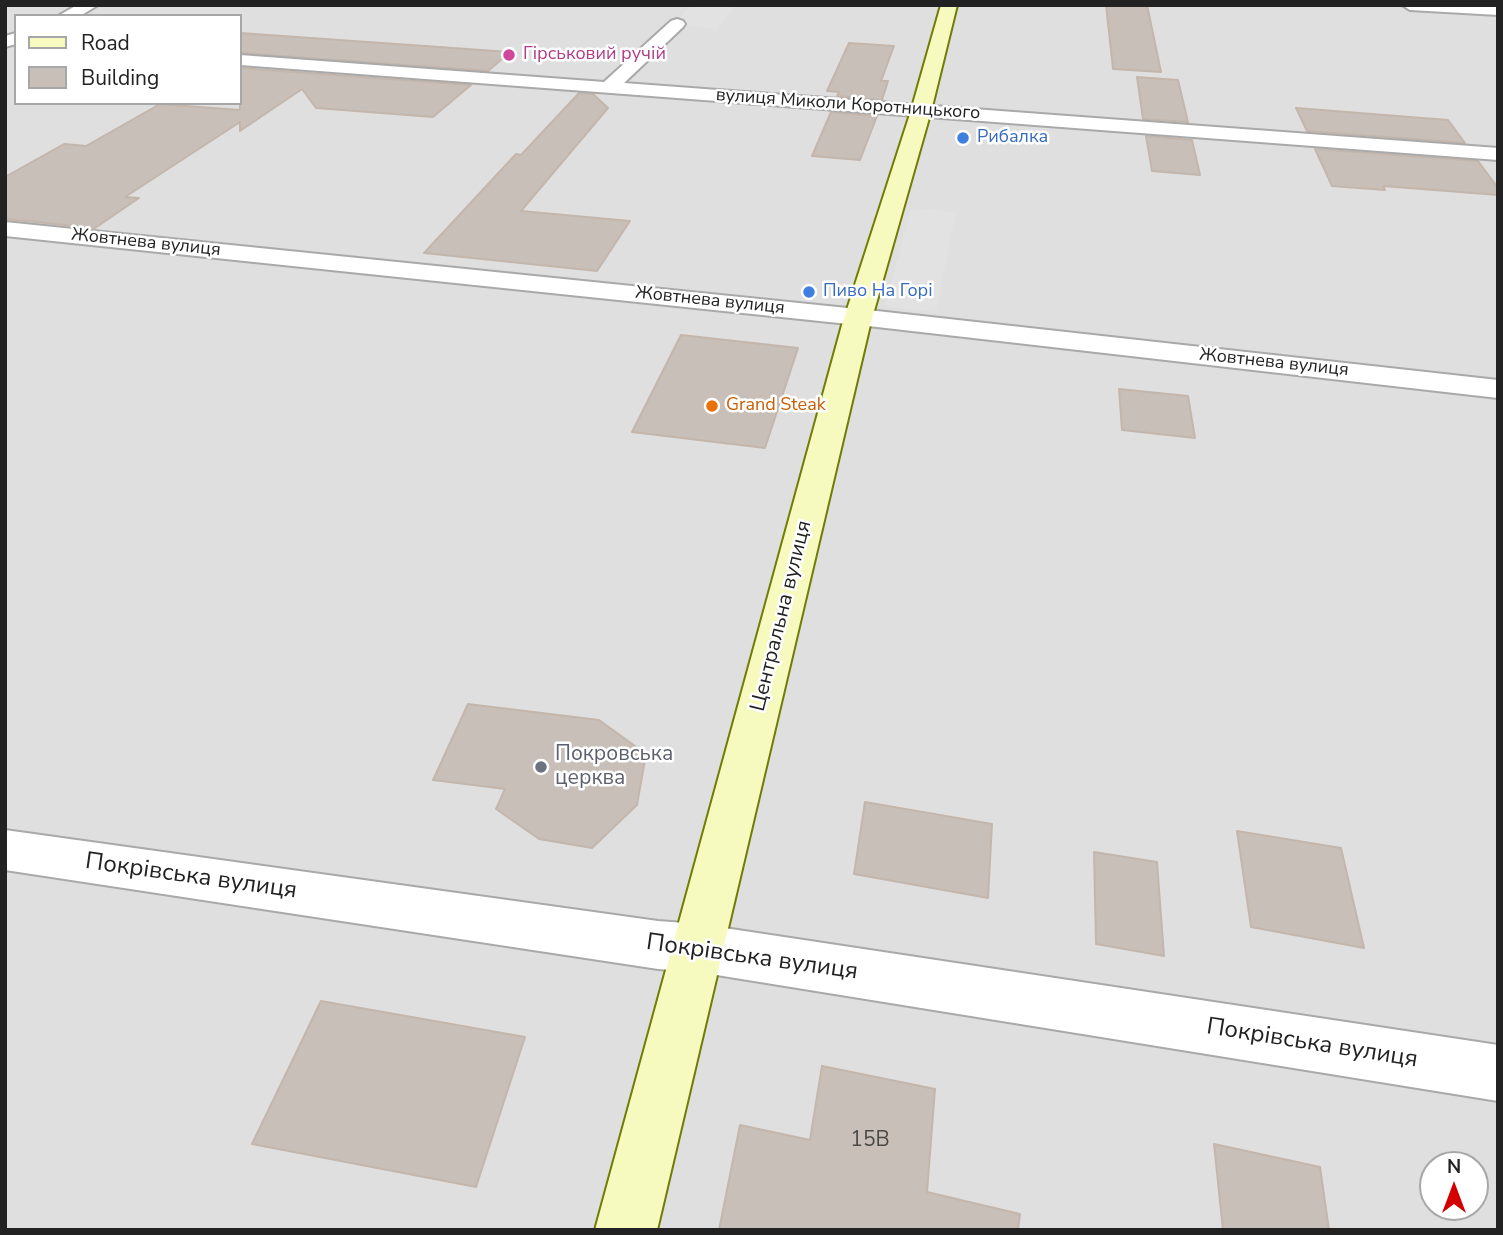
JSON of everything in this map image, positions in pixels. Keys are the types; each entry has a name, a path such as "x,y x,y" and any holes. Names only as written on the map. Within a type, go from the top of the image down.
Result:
{"main road":[{"name":"Центральна вулиця","path":"626,1230 858,317 949,5"}],"street":[{"path":"70,14 90,5"},
{"path":"1410,5 1498,10"},
{"path":"609,87 677,24"},
{"name":"вулиця Миколи Коротницького","path":"242,60 1498,154"},
{"name":"Жовтнева вулиця","path":"5,229 858,317 1498,388"},
{"name":"Покрівська вулиця","path":"5,850 658,945 698,948 1498,1073"}],"shaded area":[{"path":"5,5 1498,5 1498,1230 5,1230"},
{"path":"691,5 737,5 717,29 672,25"},
{"path":"911,208 956,212 936,312 885,306"}],"building":[{"path":"1106,5 1147,5 1161,72 1113,69"},
{"path":"242,33 510,52 488,71 242,53"},
{"path":"849,43 894,46 881,81 888,81 882,100 837,96 839,92 827,91"},
{"path":"242,68 471,85 433,117 316,108 302,89 240,131 240,122 125,197 139,198 95,228 5,219 5,177 64,144 86,146 158,105 240,110"},
{"path":"1137,77 1178,80 1188,122 1143,119"},
{"path":"579,93 593,94 608,108 521,211 630,221 597,271 424,253 516,154 521,155"},
{"path":"1296,108 1448,120 1465,143 1307,131"},
{"path":"831,112 877,116 860,160 812,156"},
{"path":"1146,136 1192,140 1200,175 1152,171"},
{"path":"1315,149 1478,161 1498,188 1498,195 1383,186 1385,190 1332,186"},
{"name":"Grand Steak","path":"681,335 798,348 765,448 632,432"},
{"path":"1119,389 1188,396 1195,438 1122,430"},
{"name":"Покровська церква","path":"468,704 599,720 646,754 637,805 592,848 539,839 496,809 505,789 433,780"},
{"path":"865,802 992,824 988,898 854,874"},
{"path":"1237,831 1341,848 1364,948 1251,927"},
{"path":"1094,852 1157,862 1164,956 1096,944"},
{"path":"321,1001 525,1037 476,1187 252,1144"},
{"path":"822,1066 935,1089 927,1192 1020,1214 1018,1230 719,1230 740,1125 810,1140"},
{"path":"1214,1144 1320,1167 1329,1230 1223,1230"}],"place":[{"name":"Гірськовий ручій","path":"509,55"},
{"name":"Рибалка","path":"963,138"},
{"name":"Пиво На Горі","path":"809,292"},
{"name":"Grand Steak","path":"712,406"},
{"name":"Покровська церква","path":"541,767"}]}
